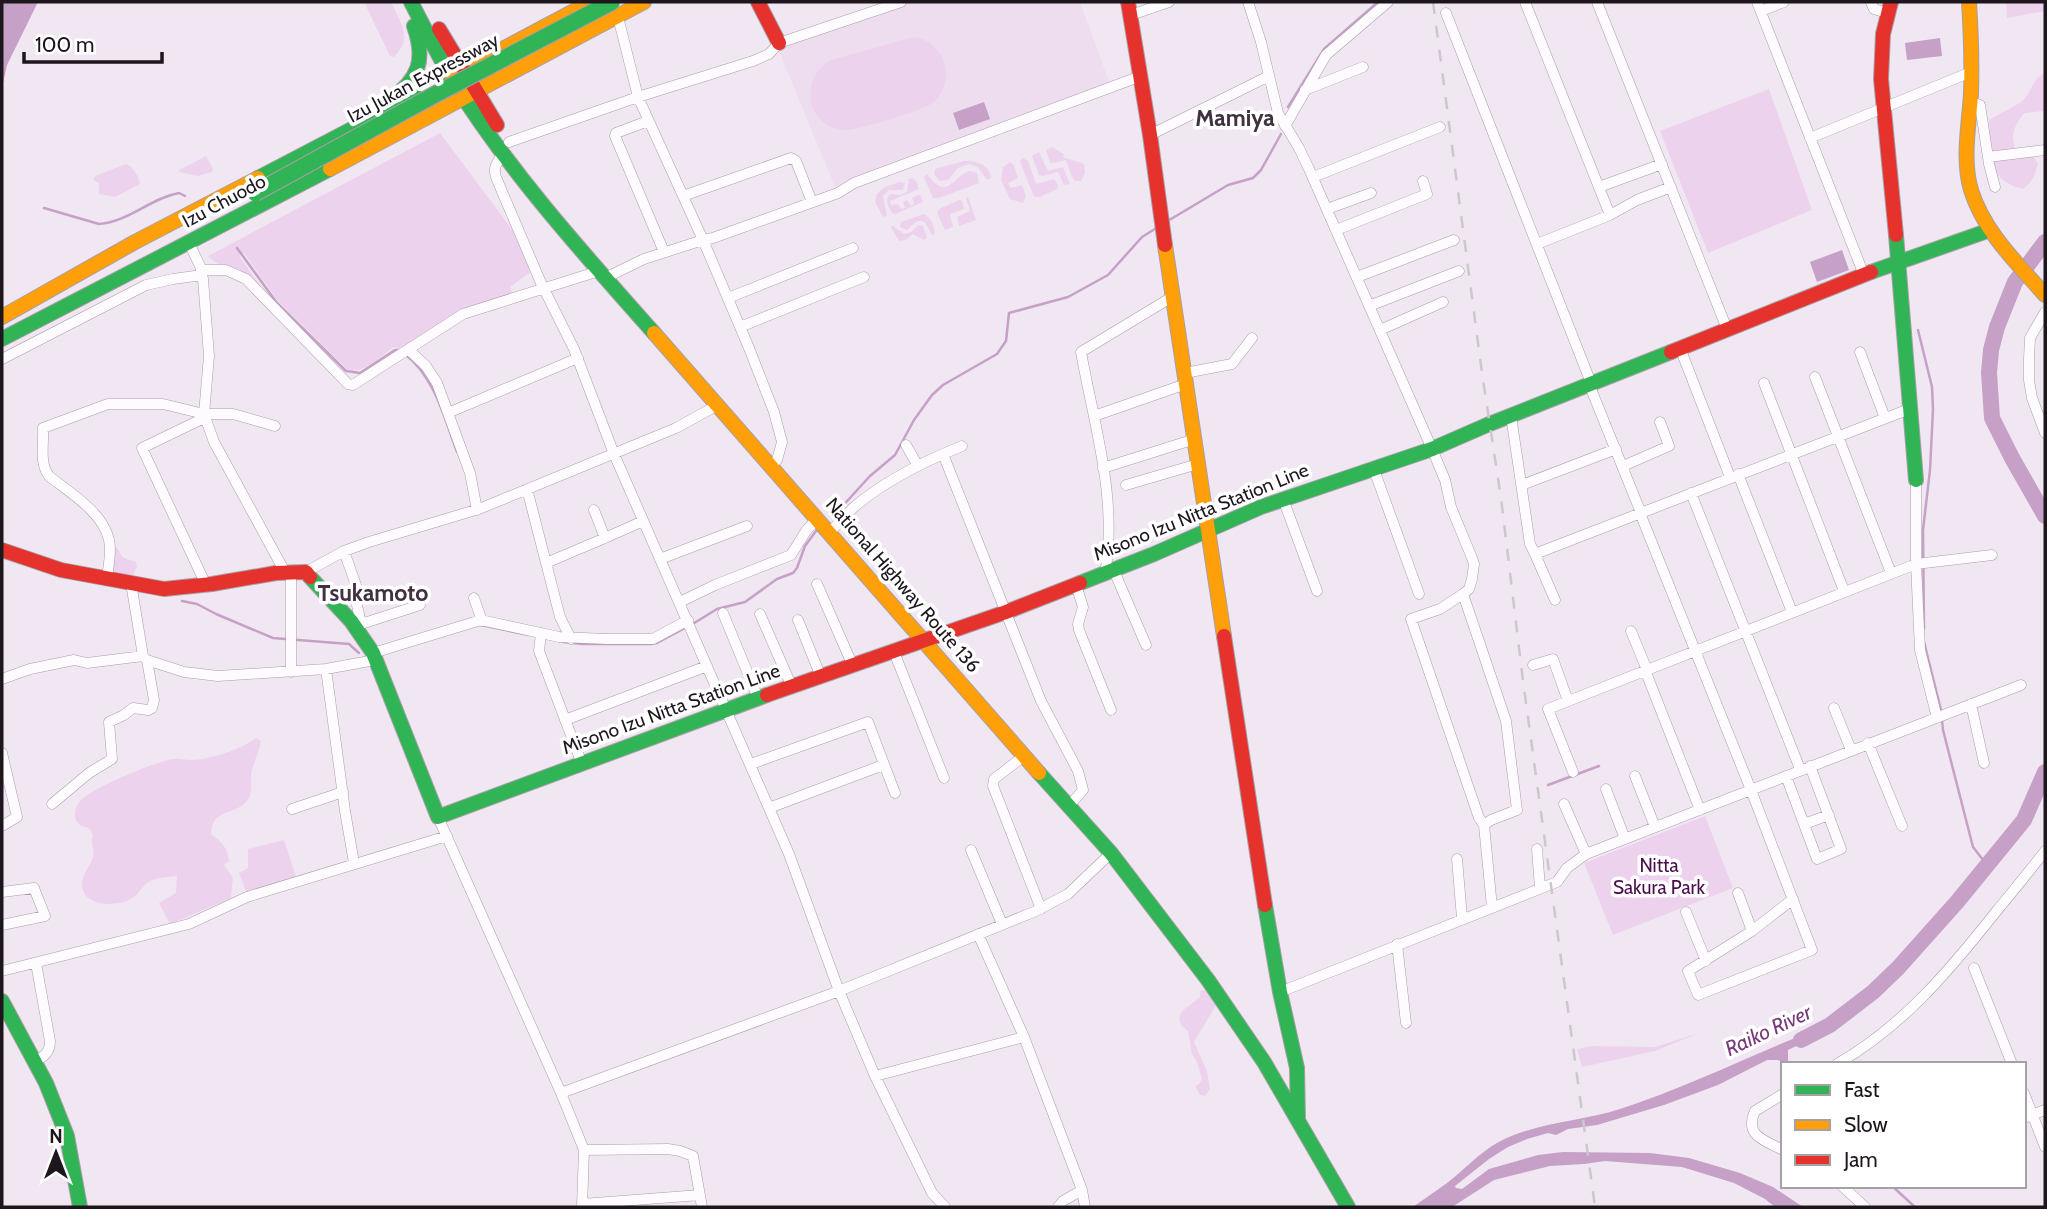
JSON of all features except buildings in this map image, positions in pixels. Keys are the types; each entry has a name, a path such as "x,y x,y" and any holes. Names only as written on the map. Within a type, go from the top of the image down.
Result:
{"main road":[{"path":"298,158 320,140 398,95 416,75 421,59 419,40 403,2"},
{"name":"National Highway Route 136","path":"411,2 506,148 539,185 606,274 718,405 774,463 818,518 833,529"},
{"name":"National Highway Route 136","path":"424,2 457,73"},
{"path":"561,18 578,2"},
{"name":"Izu Chuodo","path":"2,317 135,242 591,2"},
{"path":"615,9 644,2"},
{"path":"758,2 779,43"},
{"path":"1969,2 1972,53 1967,167 1969,179 1980,213 1990,230 2045,294"},
{"path":"1889,8 1883,34 1884,110 1912,408 1916,480"},
{"name":"Izu Chuodo","path":"2,339 471,95 615,9"},
{"name":"Izu Jukan Expressway","path":"254,193 615,9"},
{"path":"1130,9 1249,806 1280,992 1297,1068 1299,1112"},
{"path":"2,324 223,206 254,193"},
{"path":"2,332 227,212 254,193"},
{"name":"Misono Izu Nitta Station Line","path":"438,817 727,709 894,652 1076,585 1283,499 1432,449 1864,275 1990,230"},
{"path":"2,307 135,242"},
{"name":"National Highway Route 136","path":"606,274 1157,896 1272,1058 1349,1206"},
{"path":"2,550 61,570 164,589 294,572 358,625 374,657 438,817"},
{"name":"National Highway Route 136","path":"930,639 1024,756 1072,803 1208,980 1299,1112"},
{"path":"2,1001 46,1083 67,1136 80,1207"}],"street":[{"path":"901,2 779,43 769,54 753,61 638,97 506,148 495,163 494,171 544,290 578,358 614,454 751,764 789,855 839,991 876,1076 932,1193 945,1207"},
{"path":"1130,9 1170,2"},
{"path":"1248,2 1261,42 1278,113 1313,177 1432,449 1474,564 1469,589 1440,609 1411,619 1479,818 1484,825 1492,907"},
{"path":"1285,126 1326,55 1388,2"},
{"path":"1525,2 1610,215"},
{"path":"1597,2 1727,329"},
{"path":"1784,2 1759,6 1864,275"},
{"path":"1871,2 1874,9 1889,8"},
{"path":"615,9 638,97 728,298 780,432 782,442 774,463"},
{"path":"1446,13 1751,790 1793,899 1812,950 1698,995 1688,971 1752,931 1793,899"},
{"path":"1305,90 1363,67"},
{"path":"1810,138 1884,110 1971,72"},
{"path":"2,359 146,285 226,270 246,279 348,384 353,385 463,314 606,274 664,252 713,238 838,193 854,183 1141,76"},
{"path":"1150,135 1269,76"},
{"path":"1970,102 1980,105 1983,114 1988,157 1996,187"},
{"path":"648,121 616,133 615,136 664,252"},
{"path":"1313,177 1440,127"},
{"path":"1988,157 2045,150"},
{"path":"683,196 791,158 796,161 812,202"},
{"path":"1599,187 1662,164"},
{"path":"1336,230 1427,194 1423,181"},
{"path":"1537,244 1671,187"},
{"path":"1327,209 1371,193"},
{"path":"1357,277 1454,240"},
{"path":"189,243 202,273 209,356 204,416 214,442 294,572 292,672"},
{"path":"728,298 853,248"},
{"path":"1369,306 1459,271"},
{"path":"740,327 864,277"},
{"path":"1146,645 1109,572 1107,494 1081,352 1172,297"},
{"path":"1380,330 1443,302"},
{"path":"2045,312 2030,338 2029,380 2032,398 2045,433"},
{"path":"1094,416 1185,379 1232,364 1252,338"},
{"path":"1681,348 1792,612"},
{"path":"409,350 433,377 470,473 477,510"},
{"path":"1860,352 1885,418"},
{"path":"448,413 578,358"},
{"path":"1815,377 1891,573"},
{"path":"1764,383 1844,591"},
{"path":"107,579 110,546 106,530 94,514 44,470 43,428 108,404 163,404 204,416 233,414 275,426"},
{"path":"294,572 369,542 477,510 676,428 718,405"},
{"path":"1535,554 1912,408"},
{"path":"204,416 142,448 206,584"},
{"path":"1503,419 1522,485 1530,544 1555,600"},
{"path":"1623,466 1669,446 1660,422"},
{"path":"1103,468 1195,439"},
{"path":"906,445 918,466"},
{"path":"833,529 861,502 918,466 962,446"},
{"path":"1522,485 1616,449"},
{"path":"943,454 1041,701 1078,771 1083,790 1072,803"},
{"path":"1126,485 1198,464"},
{"path":"1373,467 1419,594"},
{"path":"1916,480 1920,650 1937,718"},
{"path":"527,489 560,617 571,639"},
{"path":"1691,493 1744,631 1842,849 1817,859 1786,776"},
{"path":"1283,499 1317,591"},
{"path":"594,510 605,538"},
{"path":"680,602 791,555 818,518"},
{"path":"546,563 643,521"},
{"path":"660,559 747,526"},
{"path":"344,551 358,591 358,625 420,605"},
{"path":"1573,772 1548,709 1916,564 1992,555"},
{"path":"52,804 89,773 112,759 109,722 133,708 152,708 153,700 131,583"},
{"path":"817,584 853,666"},
{"path":"1076,585 1083,607 1079,630 1111,710"},
{"path":"1463,594 1506,721 1517,810 1484,825"},
{"path":"474,597 482,621"},
{"path":"723,613 758,698"},
{"path":"760,614 792,687"},
{"path":"2,678 30,668 74,660 87,663 145,658 184,672 218,676 292,672 326,669 374,657 482,621 571,639 653,639 688,620"},
{"path":"798,620 821,677"},
{"path":"1631,632 1700,810"},
{"path":"541,633 539,651 582,764"},
{"path":"894,652 944,778"},
{"path":"1533,666 1553,659 1568,701"},
{"path":"565,720 707,666"},
{"path":"326,669 355,863"},
{"path":"1280,992 1558,882 1567,868 1586,854 2021,685"},
{"path":"1971,704 1984,763"},
{"path":"1834,708 1851,750"},
{"path":"751,764 868,722 894,793"},
{"path":"1868,743 1902,826"},
{"path":"2,753 17,817 2,826"},
{"path":"1024,756 994,779 993,786 1041,909"},
{"path":"769,808 883,765"},
{"path":"1635,776 1654,827"},
{"path":"1606,789 1625,839"},
{"path":"292,809 343,792"},
{"path":"1564,804 1586,854"},
{"path":"1804,824 1829,815"},
{"path":"438,817 584,1150 582,1206 700,1195"},
{"path":"2,971 189,923 247,897 447,836"},
{"path":"1537,849 1540,888"},
{"path":"971,850 1002,924"},
{"path":"1840,1062 1893,1026 1933,988 2045,851"},
{"path":"561,1093 839,991 1041,909 1068,894 1111,853"},
{"path":"1457,859 1462,918"},
{"path":"2,892 34,888 45,916 2,925"},
{"path":"1738,893 1752,931"},
{"path":"1686,912 1706,961"},
{"path":"978,934 1024,1037 1082,1190 1085,1207"},
{"path":"1396,944 1406,1023"},
{"path":"35,1062 50,1050 36,963"},
{"path":"1974,968 2011,1062"},
{"path":"876,1076 1024,1037"},
{"path":"1781,1095 1755,1111 1751,1126 1754,1133 1781,1149"},
{"path":"2045,1110 2029,1116 2045,1147"},
{"path":"584,1150 668,1149 693,1156 702,1207"},
{"path":"1844,1188 1865,1207"},
{"path":"1058,1207 1082,1190"}],"shaded area":[{"path":"3,2 38,2 7,65 2,88 2,5"},
{"path":"909,2 1080,2 1110,84 845,181 835,187 779,51 781,46"},
{"path":"1940,38 1942,56 1907,60 1905,43"},
{"path":"984,102 990,119 959,130 953,113"},
{"path":"1842,250 1849,270 1817,282 1810,262"},
{"path":"1817,1029 1821,1034 1788,1050 1788,1061 1767,1060 1718,1085 1664,1105 1597,1125 1527,1139 1489,1159 1455,1186 1462,1189 1489,1169 1538,1155 1563,1152 1650,1153 1689,1158 1740,1173 1773,1187 1803,1207 1775,1207 1734,1183 1682,1167 1605,1161 1550,1166 1494,1180 1452,1207 1413,1207 1484,1152 1512,1136 1542,1126 1620,1109 1695,1081"}],"green space":[{"path":"364,2 391,2 404,36 400,50 394,57 390,56"},
{"path":"2006,2 2045,2 2045,11 2007,18"},
{"path":"914,37 933,46 944,63 945,84 934,102 904,115 849,130 830,127 820,120 814,111 811,89 821,68 831,60"},
{"path":"2045,73 2045,111 2024,113 2014,132 2013,141 2017,152 2034,157 2038,164 2033,178 2023,189 2011,185 1996,172 1990,153 1989,120 2021,102 2037,79"},
{"path":"1769,89 1812,210 1708,253 1660,131"},
{"path":"440,133 517,236 532,271 510,287 513,293 459,310 401,348 394,347 366,367 354,371 348,370 277,300 244,253 239,256 269,298 245,273 218,263 208,256"},
{"path":"1052,147 1064,154 1063,157 1084,164 1085,173 1081,181 1075,181 1072,177 1066,160 1050,163 1046,150"},
{"path":"1039,152 1048,171 1063,167 1070,184 1064,185 1058,172 1039,175 1032,156"},
{"path":"206,156 212,172 198,176 180,172 179,170"},
{"path":"1023,158 1028,161 1036,184 1054,179 1058,185 1057,189 1034,197 1020,161"},
{"path":"964,161 982,164 988,169 991,178 987,180 978,167 969,164 958,168 948,180 940,181 934,174 935,169"},
{"path":"1010,162 1014,165 1018,178 1008,183 1011,188 1022,185 1026,196 1023,203 1010,199 1001,180 1003,167"},
{"path":"126,164 135,172 140,184 115,197 99,194 99,183 93,180 95,176"},
{"path":"970,171 977,173 979,183 939,198 933,198 924,177 927,174 934,182 945,187"},
{"path":"912,178 919,189 890,201 891,205 898,204 901,209 905,208 903,202 907,200 911,206 914,204 912,198 918,195 923,202 892,213 888,196 907,192 909,179"},
{"path":"905,183 903,190 889,190 883,196 887,216 883,217 875,202 877,194 885,187"},
{"path":"968,197 976,220 959,226 957,217 970,211 966,198"},
{"path":"962,201 964,209 950,214 953,227 945,230 937,213 939,209"},
{"path":"924,214 932,223 934,235 923,221 915,223 907,230 900,227 901,222"},
{"path":"892,225 904,234 911,232 918,225 923,226 927,237 924,240 913,234 906,240 899,241"},
{"path":"116,547 121,555 136,562 133,576 113,574 111,567"},
{"path":"256,738 261,741 251,774 251,792 248,799 241,806 219,816 212,826 211,834 227,852 229,861 224,865 233,878 231,898 170,924 159,903 176,893 177,876 150,881 125,902 102,903 84,893 84,874 94,855 93,835 89,828 82,826 75,817 77,806 82,799 113,781 154,764 175,759 198,760 216,756"},
{"name":"Nitta Sakura Park","path":"1705,816 1733,888 1613,935 1584,863"},
{"path":"284,840 297,880 247,894 239,873 248,868 248,849"},
{"path":"1202,990 1208,991 1216,1005 1194,1042 1207,1071 1210,1089 1205,1096 1200,1095 1195,1086 1202,1079 1192,1054 1188,1031 1181,1025 1179,1018 1182,1011 1200,997"},
{"path":"1699,1033 1655,1051 1582,1067 1577,1049 1592,1046 1655,1047"}],"waterway":[{"path":"1288,107 1324,49 1378,2"},
{"path":"1166,222 1228,185 1253,178 1261,170 1281,134"},
{"path":"44,208 99,224 120,219 169,196 179,193 185,196"},
{"path":"838,511 870,476 895,455 914,420 932,395 943,385 997,354 1006,341 1009,313 1068,297 1108,275 1142,237 1158,227"},
{"name":"Raiko River","path":"2045,242 2015,282 1997,327 1989,373 1992,418 2045,516"},
{"path":"237,248 277,303 346,371 360,373 395,350 400,350"},
{"path":"1918,330 1932,387 1933,409 1923,530 1924,628"},
{"path":"405,354 431,386 457,452"},
{"path":"691,625 717,609 745,602 777,579 793,573 805,546 816,531"},
{"path":"182,601 197,604 273,638 349,644 359,653"},
{"path":"481,625 529,635"},
{"path":"563,642 651,644 685,628"},
{"path":"1924,642 1942,714"},
{"path":"1942,720 1973,847 1987,865"},
{"path":"1548,785 1599,766"},
{"name":"Raiko River","path":"1801,1040 1830,1025 1873,992 1898,968 1957,902 2024,820 2045,772"},
{"path":"1894,1188 1915,1207"}],"railway":[{"path":"1433,2 1595,1207"}],"traffic: fast":[{"path":"411,2 451,78 521,178 654,333"},
{"path":"255,193 612,2"},
{"path":"390,100 408,84 417,68 419,49 414,26"},
{"path":"258,178 415,96"},
{"path":"2,339 330,169"},
{"path":"1871,272 1990,230"},
{"path":"1896,235 1916,480"},
{"path":"1080,583 1261,507 1432,449 1671,352"},
{"path":"310,577 351,621 373,653 438,817 767,695"},
{"path":"1039,773 1111,853 1208,980 1264,1062 1348,1207"},
{"path":"1265,905 1297,1068 1298,1120"},
{"path":"2,1001 46,1083 67,1136 80,1207"}],"traffic: slow":[{"path":"452,76 591,2"},
{"path":"330,169 644,2"},
{"path":"1969,2 1971,82 1968,179 1984,220 2013,259 2045,295"},
{"path":"2,317 135,242 258,178"},
{"path":"1165,245 1224,636"},
{"path":"654,333 1039,773"}],"traffic: jam":[{"path":"758,2 779,43"},
{"path":"1128,2 1165,245"},
{"path":"1891,2 1883,34 1881,79 1896,235"},
{"path":"439,29 497,125"},
{"path":"1671,352 1871,272"},
{"path":"2,550 61,570 164,589 276,573 306,572 310,577"},
{"path":"767,695 1006,612 1080,583"},
{"path":"1224,636 1265,905"}],"district":[{"name":"Mamiya","path":"1235,118"},
{"name":"Tsukamoto","path":"373,593"}]}
